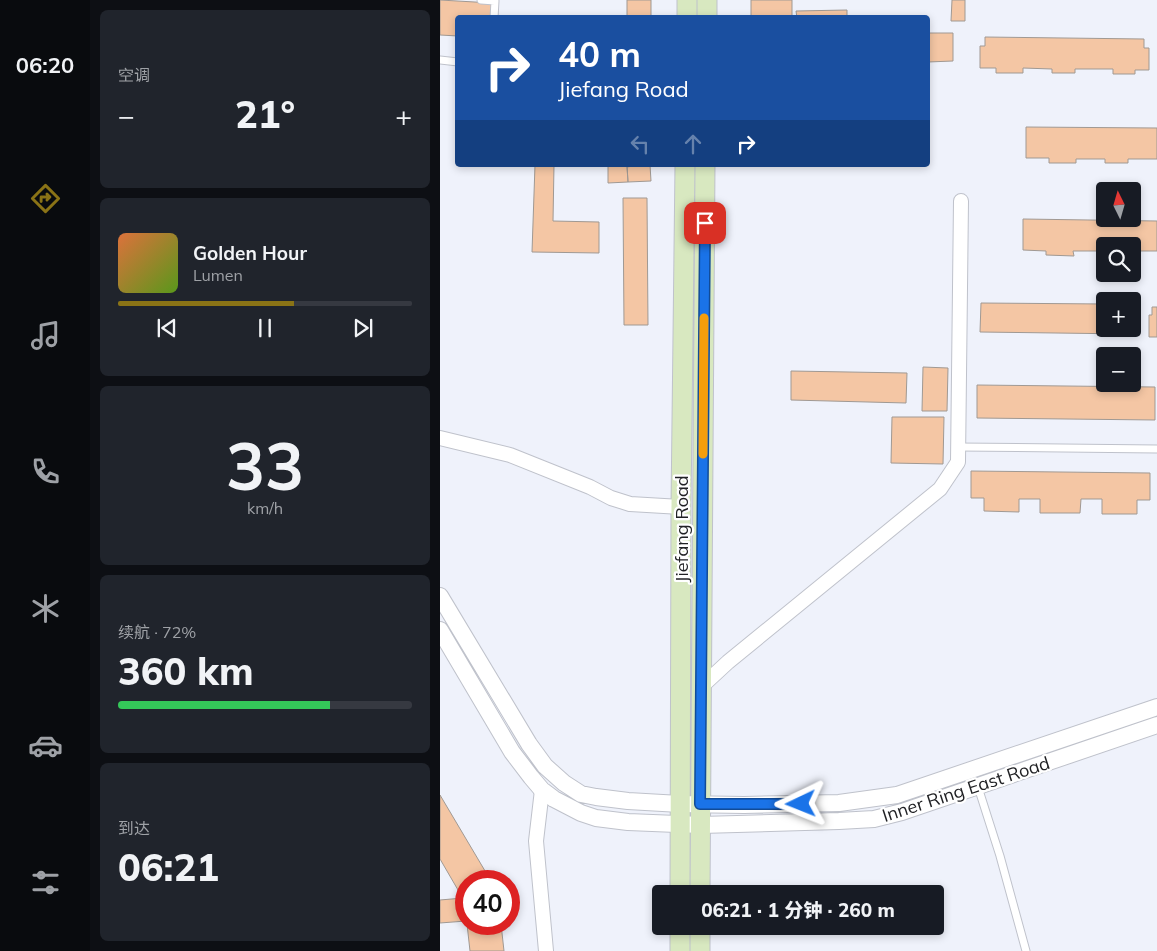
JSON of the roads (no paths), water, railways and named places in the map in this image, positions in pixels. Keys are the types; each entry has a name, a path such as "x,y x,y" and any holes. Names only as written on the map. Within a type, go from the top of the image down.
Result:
{"main road":[{"path":"686,15 687,0"},
{"path":"707,0 707,15"},
{"name":"Jiefang Road","path":"680,885 681,507 685,167"},
{"name":"Jiefang Road","path":"700,885 706,167"},
{"path":"680,935 680,951"},
{"path":"700,935 700,951"}],"street":[{"path":"701,687 728,662 940,488 958,462 961,201"},
{"path":"440,438 510,454 590,487 610,498 630,504 681,507"},
{"name":"Inner Ring East Road","path":"440,596 529,744 545,766 564,783 581,794 628,802 680,804 839,803 897,796 1157,708"},
{"name":"Inner Ring East Road","path":"440,630 512,752 542,790 565,806 596,818 680,825 839,821 874,818 902,812 1157,725"},
{"path":"542,790 536,841 546,951"}],"lane":[{"path":"481,0 495,1 494,15"},
{"path":"440,60 455,62"},
{"path":"958,447 1157,449 1157,455"},
{"path":"978,786 1000,856 1026,951"}]}
